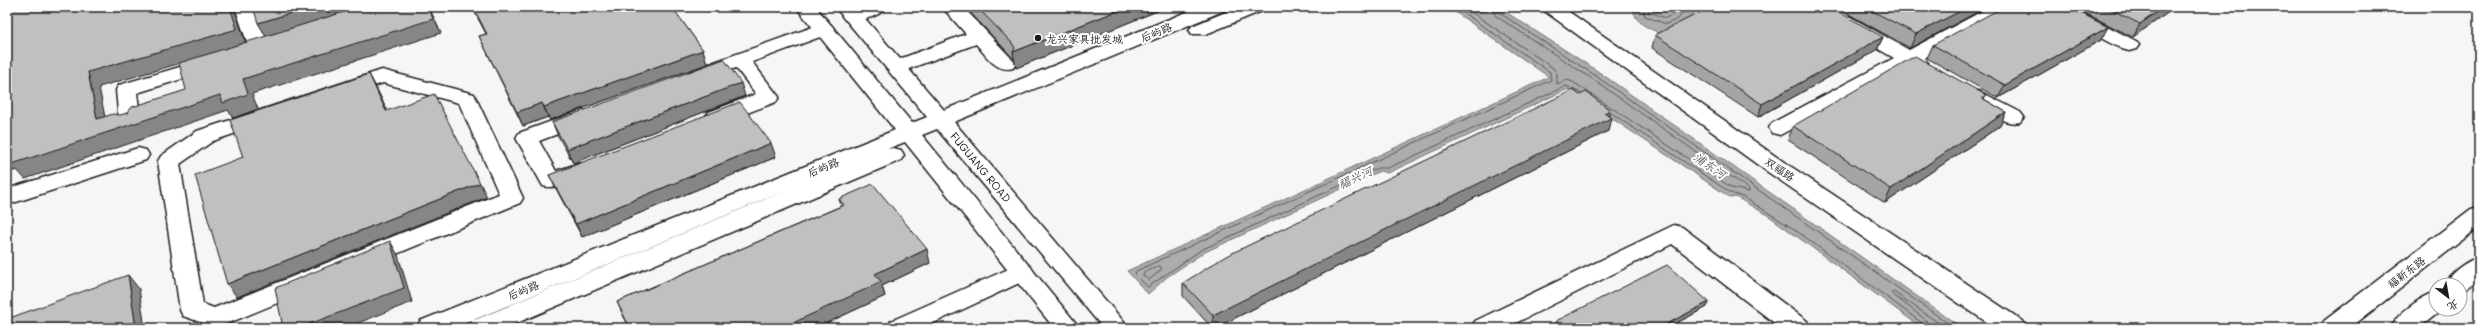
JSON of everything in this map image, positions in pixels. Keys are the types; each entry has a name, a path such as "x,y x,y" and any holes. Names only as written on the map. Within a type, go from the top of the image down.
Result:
{"main road":[{"path":"130,122 126,90 251,51 245,7"},
{"path":"806,7 1068,328"},
{"path":"848,11 877,7"},
{"path":"952,7 1006,64"},
{"name":"后屿路","path":"945,126 1216,7"},
{"name":"后屿路","path":"429,328 913,138 1255,7"},
{"name":"双福路","path":"1549,7 1773,165 2014,328"},
{"path":"1819,7 1934,72"},
{"path":"1780,128 2004,7"},
{"path":"2055,7 2129,45"},
{"name":"FUGUANG ROAD","path":"848,11 1117,328"},
{"path":"681,81 824,29"},
{"path":"896,67 979,36"},
{"path":"696,125 768,97 740,59"},
{"path":"382,76 467,99 512,198 216,323 192,310 168,161 205,136 382,76"},
{"path":"1960,87 2013,117"},
{"path":"600,111 527,138 551,181 602,162"},
{"name":"后屿路","path":"482,328 913,138"},
{"path":"7,197 138,155"},
{"name":"福新东路","path":"2334,328 2479,215"},
{"path":"1484,328 1674,233 1791,326"},
{"path":"2465,277 2479,266"},
{"path":"900,328 1022,272"},
{"path":"2402,328 2428,307"}],"water":[{"path":"1448,7 1498,7 1596,70 1962,328 1922,328 1769,216 1736,197 1731,198 1568,89 1388,173 1380,171 1203,253 1167,277 1148,294 1127,271 1549,77"},
{"path":"1635,7 1697,7 1691,20 1659,33 1639,22 1634,14 1633,9"}],"building":[{"path":"7,7 230,7 237,29 88,72 97,119 113,114 120,115 127,113 132,107 186,90 179,63 360,7 428,7 433,19 243,79 248,94 223,103 220,95 12,164 11,153 7,154 7,107 10,106 7,50"},
{"path":"253,7 311,7 258,23"},
{"path":"473,7 672,7 703,50 544,107 542,103 517,112 479,36 487,34"},
{"path":"977,7 1127,7 1013,52 1015,48 1012,43"},
{"path":"1711,7 1830,7 1883,37 1762,104 1655,35"},
{"path":"1865,7 1968,7 1916,34"},
{"path":"2003,7 2069,7 2108,27 2005,85 1933,45"},
{"path":"2106,7 2164,7 2140,24"},
{"path":"1915,56 1986,95 1982,98 2006,112 1891,189 1793,126"},
{"path":"724,59 741,83 567,149 552,122"},
{"path":"369,74 386,111 434,94 480,183 227,284 195,175 243,157 230,120"},
{"path":"1573,90 1580,95 1586,92 1610,110 1604,113 1611,118 1213,315 1183,283 1226,256"},
{"path":"740,102 771,143 576,224 549,175"},
{"path":"873,184 927,249 875,274 881,282 782,328 630,328 617,302 844,205 839,199"},
{"path":"390,241 404,288 299,328 283,328 275,288"},
{"path":"1667,265 1709,302 1659,328 1563,328 1556,321"},
{"path":"128,275 136,328 7,328 7,319"}],"place":[{"name":"龙兴家具批发城","path":"1038,38"}],"water label":[{"name":"浦东河","path":"1710,165"},
{"name":"福兴河","path":"1355,177"}]}
